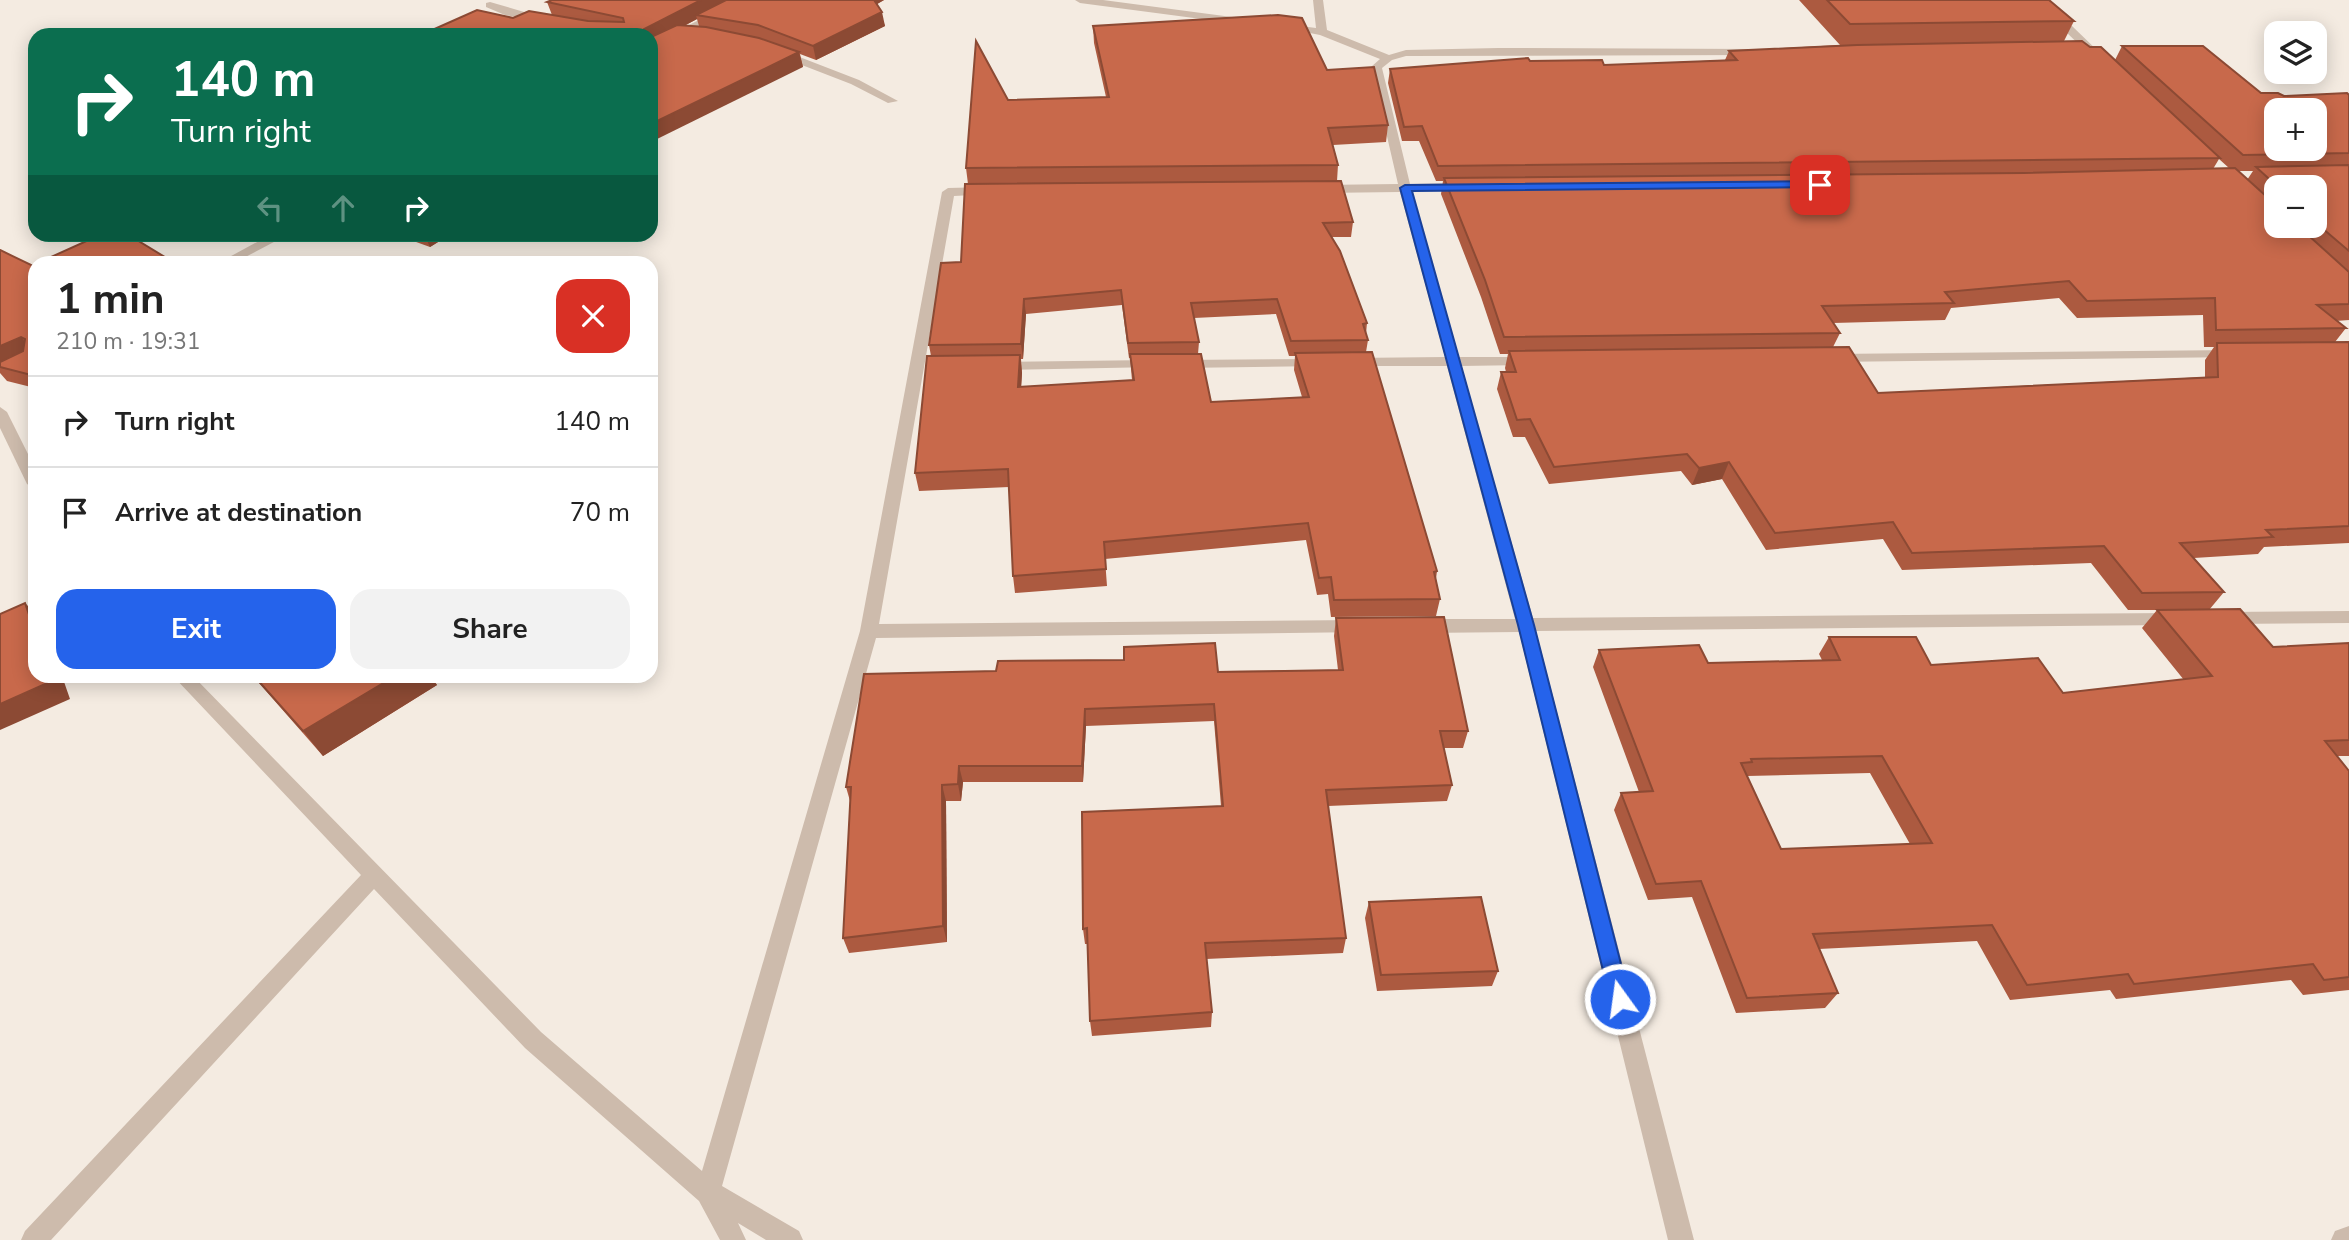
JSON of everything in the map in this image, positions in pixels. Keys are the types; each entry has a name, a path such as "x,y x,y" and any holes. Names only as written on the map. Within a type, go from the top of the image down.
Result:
{"street":[{"path":"658,42 747,0"},
{"path":"1080,0 1120,2 1254,23"},
{"path":"1318,0 1322,32"},
{"path":"490,5 509,13 559,23"},
{"path":"1268,24 1322,32 1388,58"},
{"path":"2068,28 2109,68"},
{"path":"681,33 706,37"},
{"path":"769,49 855,82 892,100"},
{"path":"2063,50 2090,49"},
{"path":"1681,1240 1526,625 1405,188 1376,67 1388,58 1406,53 1775,52"},
{"path":"1308,189 1474,187"},
{"path":"733,1240 708,1192 869,631 924,367 948,192 1003,191"},
{"path":"239,256 267,242"},
{"path":"1818,358 2251,354"},
{"path":"986,366 1539,361"},
{"path":"0,412 28,470"},
{"path":"1400,626 2349,617"},
{"path":"869,631 1372,627"},
{"path":"189,683 533,1041 708,1192 790,1240"},
{"path":"34,1240 374,875"}],"building":[{"path":"701,0 646,28 437,28 477,10 513,18 529,11 588,21 624,22 623,18 547,2"},
{"path":"726,0 874,0 882,12 813,46 758,25 696,15"},
{"path":"1827,0 2049,0 2074,21 1850,24"},
{"path":"1278,15 1302,18 1327,70 1374,67 1388,125 1328,128 1338,165 966,168 976,41 1008,100 1109,97 1093,26"},
{"path":"677,25 706,27 759,38 799,52 658,121 658,34"},
{"path":"2082,41 2090,47 2101,47 2220,158 1438,166 1422,126 1404,127 1390,69 1528,58 1530,61 1602,60 1604,65 1737,60 1729,51 1857,45"},
{"path":"2122,46 2203,46 2261,93 2278,93 2284,96 2349,95 2349,153 2327,153 2327,98 2264,98 2264,155 2243,155"},
{"path":"2349,165 2349,251 2327,232 2327,175 2265,175 2256,167"},
{"path":"2235,168 2264,194 2264,238 2311,238 2349,272 2349,304 2317,305 2346,328 2216,330 2215,298 2087,301 2069,281 1945,292 1954,303 1822,306 1840,333 1504,337 1485,280 1444,178 2023,173"},
{"path":"1341,181 1353,222 1323,223 1340,251 1367,323 1363,324 1368,340 1291,341 1277,299 1191,303 1199,342 1128,343 1121,290 1024,299 1021,344 929,345 941,263 961,262 965,184"},
{"path":"84,242 140,242 163,256 53,256"},
{"path":"0,250 28,264 28,374 0,367 0,362 23,351 25,339 21,337 0,346"},
{"path":"2349,342 2349,526 2266,530 2273,537 2180,543 2224,592 2142,593 2104,546 1912,553 1893,522 1775,533 1729,462 1699,468 1687,454 1554,467 1530,419 1517,420 1501,372 1516,372 1509,351 1849,347 1878,393 2218,377 2217,343"},
{"path":"1372,352 1437,571 1434,572 1440,599 1334,600 1331,577 1319,578 1308,523 1104,542 1106,569 1013,576 1008,469 915,473 927,356 1020,355 1018,387 1134,380 1130,354 1201,354 1211,402 1309,397 1295,353"},
{"path":"25,603 28,612 28,683 47,683 0,704 0,614"},
{"path":"2240,609 2273,647 2349,643 2349,740 2325,741 2349,771 2349,977 2324,980 2313,964 2134,984 2128,974 2027,985 1992,925 1813,934 1838,993 1747,998 1701,881 1656,884 1621,793 1653,791 1599,650 1699,645 1708,663 1840,660 1829,637 1916,637 1931,665 2038,658 2063,693 2212,676 2157,610","holes":["1882,756 1932,843 1781,849 1741,763 1752,762 1751,759"]},
{"path":"1444,617 1468,731 1440,731 1452,785 1326,790 1346,938 1205,943 1212,1012 1090,1021 1087,928 1083,929 1082,812 1223,806 1214,704 1085,709 1082,766 959,766 958,784 942,785 943,926 843,938 851,787 846,787 864,674 996,671 998,661 1124,660 1124,647 1215,643 1218,672 1343,670 1336,618"},
{"path":"260,683 383,683 303,731"},
{"path":"1481,897 1498,971 1381,975 1369,902"}],"route":[{"path":"1620,999 1526,625 1405,188 1820,185"}]}
